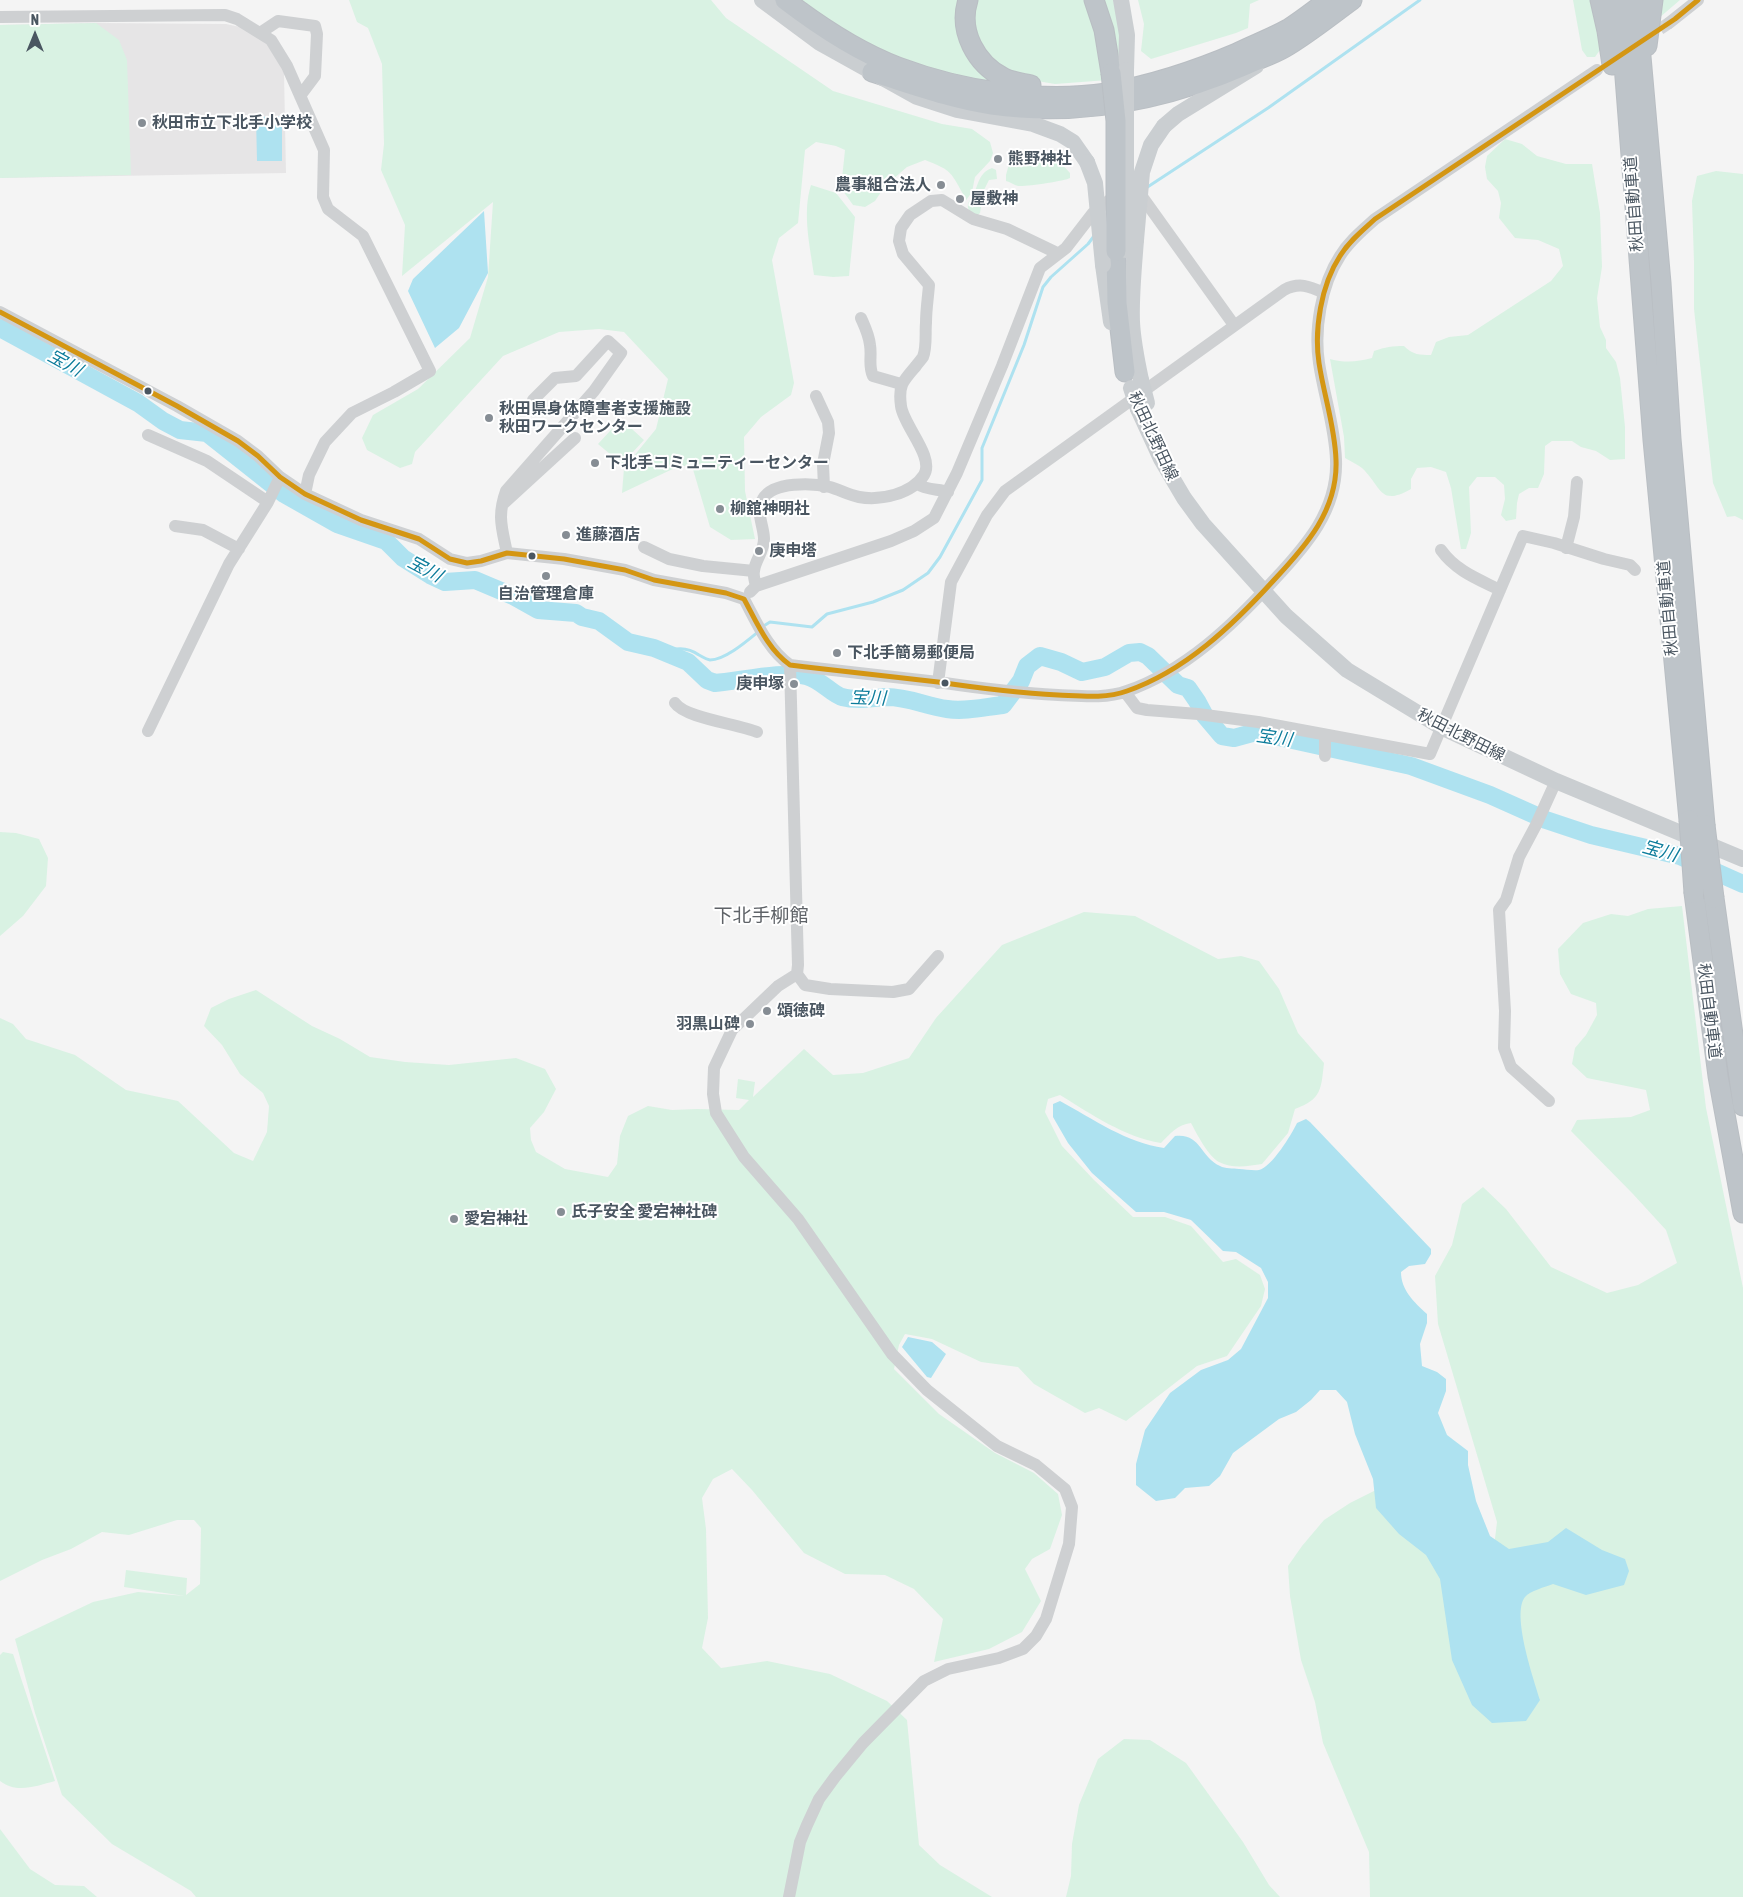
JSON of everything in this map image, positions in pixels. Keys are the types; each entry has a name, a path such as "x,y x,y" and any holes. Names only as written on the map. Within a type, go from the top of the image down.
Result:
{"highway":[{"path":"784,0 808,18 850,43 897,67 965,86 1024,94 1060,96 1105,93 1174,77 1202,68 1287,29 1328,0"},
{"path":"968,0 966,6 966,32 973,50 996,73 1006,80 1041,87 1105,93"},
{"path":"1094,0 1118,71 1116,121 1120,252 1117,303 1132,380"},
{"path":"872,72 964,100 1013,107 1057,109 1106,106 1152,98 1212,80 1283,48 1352,0"},
{"path":"1600,0 1608,31 1621,146 1634,209"},
{"name":"秋田自動車道","path":"1618,0 1669,618 1697,823 1714,898 1743,1106"},
{"name":"秋田自動車道","path":"1636,0 1661,283 1685,612 1697,823 1694,893 1718,1076 1743,1213"},
{"path":"1643,80 1653,0"}],"main road":[{"path":"762,0 820,42 917,97 957,110 1033,124 1060,134 1072,142 1087,162 1120,252"},
{"path":"1118,71 1127,35 1122,0"},
{"path":"1120,252 1151,145 1164,126 1178,114 1247,73 1283,48"},
{"name":"秋田北野田線","path":"1132,380 1168,455 1222,545 1286,616 1347,670 1441,727 1556,781 1743,860"}],"street":[{"path":"1669,23 1698,0"},
{"path":"0,17 225,15 238,19 271,40 287,66 324,150 323,198 325,204 328,209 363,236 430,371 352,413 324,442 309,475 304,494"},
{"path":"260,33 278,20 315,26 317,34 315,76 300,96"},
{"path":"790,671 938,682 1004,692 1095,697 1125,692 1154,680 1183,664 1264,592 1305,546 1320,522 1331,498 1336,461 1333,431 1318,350 1319,313 1324,292 1340,256 1357,235 1375,219 1597,70"},
{"path":"744,599 756,586 891,541 914,532 934,518 948,492 1002,366 1040,268 1057,253 1066,248 1093,213 1132,183 1234,325"},
{"path":"756,586 754,571 762,552 764,541 764,530 759,516 762,499 771,490 781,486 810,485 859,497 881,498 900,493 918,484 926,473 925,457 905,420 901,407 901,384 923,357 929,285 903,254 899,241 901,228 910,215 931,201 942,200 973,219 1007,229 1057,253"},
{"path":"938,682 951,582 988,515 1005,492 1234,325 1293,285 1306,285 1324,292"},
{"path":"0,312 177,406 238,441 258,456 279,480 304,494 361,520 419,539 450,559 467,563 482,561 507,553 564,559 625,570 654,580 744,599 766,637 790,671 798,912 797,974 805,985 893,992 909,989 926,967 938,956"},
{"path":"861,318 868,332 871,346 870,371 873,376 901,384"},
{"path":"507,553 501,524 500,506 506,491 594,391 621,353 608,341 576,376 554,378 533,400"},
{"path":"816,396 828,422 829,433 822,464 824,487"},
{"path":"148,435 207,461 270,499"},
{"path":"500,506 575,438"},
{"path":"148,731 229,564 270,499 279,480"},
{"path":"1566,548 1574,517 1577,482"},
{"path":"918,484 922,487 948,492"},
{"path":"175,526 203,530 239,549"},
{"path":"1125,692 1137,708 1146,710 1198,714 1258,722 1430,754 1523,536 1630,565 1635,570"},
{"path":"644,547 669,559 703,566 754,571"},
{"path":"1441,550 1449,561 1465,573 1500,590"},
{"path":"675,703 678,708 710,720 746,727 757,732"},
{"path":"1325,735 1325,756"},
{"path":"1549,1100 1511,1067 1504,1048 1505,1011 1499,910 1506,900 1519,857 1556,781"},
{"path":"789,1897 796,1859 807,1825 819,1800 863,1743 924,1682 948,1669 999,1658 1023,1649 1036,1636 1046,1618 1069,1544 1072,1507 1065,1489 1036,1465 997,1446 926,1390 892,1354 798,1219 744,1157 716,1112 713,1094 714,1068 732,1030 778,986 797,974"}],"shaded area":[{"name":"秋田市立下北手小学校","path":"96,23 226,24 240,27 271,45 284,73 286,173 0,178 0,25"}],"green space":[{"path":"349,0 711,0 726,18 833,91 942,124 972,129 990,142 993,153 990,161 975,177 972,192 964,203 962,200 963,194 952,175 940,166 925,160 907,167 885,186 875,201 865,207 853,205 841,188 845,150 816,142 805,150 798,223 779,238 772,260 794,383 791,395 761,417 744,437 745,491 755,539 731,540 710,527 692,466 679,466 622,493 624,468 656,429 668,379 624,332 599,329 559,332 503,356 415,452 412,464 400,468 367,450 362,438 373,415 418,389 470,338 488,277 493,202 402,276 405,225 381,170 384,144 382,64 368,28 357,22"},
{"path":"793,0 962,0 962,34 1014,85 973,81 907,63 858,41"},
{"path":"973,0 1087,0 1108,80 1055,84 1019,78 991,63 975,42"},
{"path":"1099,0 1113,0 1119,21 1123,68 1117,70"},
{"path":"1138,0 1259,0 1250,4 1248,28 1151,59 1141,51 1144,24"},
{"path":"1573,0 1593,0 1600,50 1595,57 1587,57 1582,50"},
{"path":"1660,0 1680,0 1659,18"},
{"path":"96,23 119,40 127,60 131,175 0,178 0,25"},
{"path":"1505,139 1522,144 1537,156 1566,164 1592,164 1600,213 1602,267 1597,298 1600,327 1606,340 1606,348 1616,362 1620,378 1625,427 1625,459 1610,460 1596,451 1581,447 1572,441 1552,441 1545,446 1544,474 1538,488 1529,488 1519,494 1516,519 1506,521 1501,515 1505,499 1504,485 1495,477 1477,477 1469,487 1471,533 1466,549 1461,549 1451,488 1446,472 1431,467 1417,468 1411,479 1411,489 1393,496 1382,492 1362,468 1345,458 1344,437 1330,359 1346,361 1372,358 1374,351 1400,346 1404,346 1417,354 1431,355 1436,342 1449,337 1468,335 1551,281 1563,266 1559,249 1538,240 1515,238 1499,218 1501,203 1498,191 1487,179 1485,167 1487,156"},
{"path":"1012,153 1037,154 1050,157 1063,165 1070,173 1070,178 1036,185 1015,185 1006,181"},
{"path":"992,168 996,170 997,179 989,180 984,190 980,213 977,216 972,215 968,208 968,203 982,175"},
{"path":"1716,171 1743,174 1743,520 1735,516 1727,517 1713,483 1694,309 1692,201 1697,176"},
{"path":"811,185 836,193 855,217 849,276 814,275 807,218 808,196"},
{"path":"621,419 644,440 622,464 598,444"},
{"path":"0,832 16,833 39,839 48,858 46,886 23,916 0,936"},
{"path":"1682,906 1706,1108 1743,1288 1743,1897 1370,1897 1369,1852 1323,1743 1315,1702 1301,1660 1290,1596 1288,1566 1324,1520 1350,1503 1378,1489 1491,1572 1497,1522 1438,1324 1435,1276 1452,1245 1462,1204 1483,1187 1506,1209 1551,1267 1607,1293 1638,1285 1677,1263 1666,1230 1571,1131 1577,1120 1631,1117 1650,1110 1646,1090 1587,1078 1572,1064 1575,1048 1586,1035 1597,1015 1596,1003 1571,994 1560,974 1558,949 1583,923 1611,914 1628,916 1648,909"},
{"path":"1084,912 1135,916 1218,959 1241,956 1259,961 1279,989 1298,1033 1324,1063 1321,1086 1315,1097 1295,1109 1288,1133 1262,1164 1252,1166 1235,1166 1219,1162 1207,1150 1191,1123 1178,1128 1161,1143 1134,1136 1121,1130 1060,1095 1048,1099 1045,1112 1062,1146 1094,1180 1133,1217 1165,1217 1191,1226 1223,1262 1236,1259 1260,1275 1265,1289 1261,1306 1227,1356 1197,1366 1126,1421 1099,1408 1085,1413 1034,1384 1018,1367 981,1362 932,1339 905,1334 899,1345 894,1369 939,1414 995,1453 1034,1473 1058,1494 1062,1515 1050,1549 1032,1559 1025,1569 1041,1601 1022,1632 989,1649 934,1662 943,1619 914,1589 885,1575 845,1574 804,1553 752,1490 732,1469 713,1479 702,1498 706,1529 708,1618 702,1648 721,1668 767,1661 830,1674 887,1701 907,1720 919,1845 940,1865 992,1897 196,1897 191,1891 112,1844 62,1795 35,1713 15,1639 93,1602 138,1592 185,1596 124,1587 126,1570 187,1578 186,1595 200,1584 201,1528 194,1520 177,1520 129,1535 102,1532 71,1549 42,1560 0,1581 0,1018 13,1024 26,1039 75,1055 126,1090 178,1101 234,1153 253,1161 267,1132 269,1106 263,1093 240,1074 222,1045 204,1026 211,1008 229,999 256,990 312,1026 340,1039 370,1057 449,1065 516,1058 545,1069 556,1089 544,1112 530,1128 531,1140 536,1152 565,1169 608,1177 617,1164 620,1136 628,1116 648,1106 672,1110 739,1110 749,1100 736,1098 738,1079 755,1082 753,1097 804,1049 833,1075 863,1073 909,1058 936,1018 1002,945"},
{"path":"3,1652 13,1654 55,1781 34,1787 20,1788 6,1785 0,1781 0,1655"},
{"path":"1124,1739 1150,1740 1186,1763 1243,1842 1269,1885 1280,1897 1066,1897 1071,1876 1072,1844 1079,1805 1098,1759"},
{"path":"0,1829 30,1869 55,1885 84,1886 97,1897 0,1897"}],"water":[{"path":"282,116 282,161 257,161 256,117"},
{"path":"484,211 488,273 459,328 435,348 408,291 413,279"},
{"path":"1060,1101 1110,1129 1137,1141 1164,1148 1175,1136 1184,1136 1195,1142 1213,1162 1220,1166 1252,1170 1264,1168 1286,1142 1297,1123 1306,1119 1431,1249 1431,1254 1425,1264 1409,1266 1401,1272 1403,1284 1417,1305 1427,1314 1427,1323 1420,1344 1422,1366 1437,1372 1446,1379 1446,1391 1438,1413 1447,1435 1468,1451 1468,1465 1476,1501 1490,1536 1509,1549 1548,1542 1566,1528 1602,1550 1625,1559 1629,1571 1624,1585 1586,1595 1553,1584 1534,1591 1525,1597 1521,1605 1522,1632 1540,1700 1526,1721 1492,1723 1472,1705 1452,1660 1440,1579 1426,1555 1399,1534 1376,1508 1373,1479 1355,1434 1347,1402 1336,1390 1320,1390 1296,1412 1279,1419 1233,1453 1220,1476 1209,1486 1185,1488 1175,1498 1156,1501 1136,1485 1136,1464 1145,1430 1170,1393 1201,1370 1228,1360 1241,1349 1268,1298 1268,1282 1261,1268 1236,1252 1223,1251 1191,1220 1164,1212 1136,1212 1092,1173 1068,1143 1053,1117 1053,1104"},
{"path":"908,1337 932,1342 946,1354 931,1378 927,1377 902,1347"}],"waterway":[{"path":"1146,188 1268,108 1420,0"},
{"path":"762,627 770,622 812,627 827,614 873,602 903,590 928,573 940,557 982,480 982,448 1024,345 1043,287 1094,236"},
{"name":"宝川","path":"0,328 138,403 163,421 180,430 207,433 284,494 337,524 386,541 403,558 430,575 445,582 475,580 513,596 538,610 576,613 582,617 599,621 628,642 654,648 688,662 707,680 715,683 774,675 797,675 806,676 821,683 838,696 859,699 895,697 947,709 968,710 1003,705 1021,681 1027,666 1040,656 1061,662 1082,672 1105,667 1129,653 1140,652 1148,656 1178,685 1188,688 1205,716 1222,736 1234,738 1256,732 1411,766 1490,795 1546,820 1591,835 1680,856 1743,884"},
{"path":"665,652 674,649 691,650 708,660 716,659 736,649 758,632"}],"tunnel":[{"path":"1645,39 1669,23"}],"transit line":[{"path":"0,312 177,406 238,441 258,456 280,477 305,494 361,520 419,539 450,559 467,563 507,553 564,559 625,570 654,580 726,593 744,599 769,643 782,659 790,665 1013,692 1084,696 1119,694 1169,672 1225,630 1297,554 1318,526 1326,511 1332,495 1336,460 1334,436 1319,363 1318,322 1328,280 1333,268 1348,245 1375,219 1675,19 1698,0"}],"place":[{"name":"秋田市立下北手小学校","path":"142,123"},
{"name":"熊野神社","path":"998,159"},
{"name":"農事組合法人","path":"941,185"},
{"name":"屋敷神","path":"960,199"},
{"name":"秋田県身体障害者支援施設 秋田ワークセンター","path":"489,418"},
{"name":"下北手コミュニティーセンター","path":"595,463"},
{"name":"柳舘神明社","path":"720,509"},
{"name":"進藤酒店","path":"566,535"},
{"name":"庚申塔","path":"759,551"},
{"name":"自治管理倉庫","path":"546,576"},
{"name":"下北手簡易郵便局","path":"837,653"},
{"name":"庚申塚","path":"794,684"},
{"name":"頌徳碑","path":"767,1011"},
{"name":"羽黒山碑","path":"750,1024"},
{"name":"氏子安全 愛宕神社碑","path":"561,1212"},
{"name":"愛宕神社","path":"454,1219"}],"district":[{"name":"下北手柳館","path":"761,916"}]}
